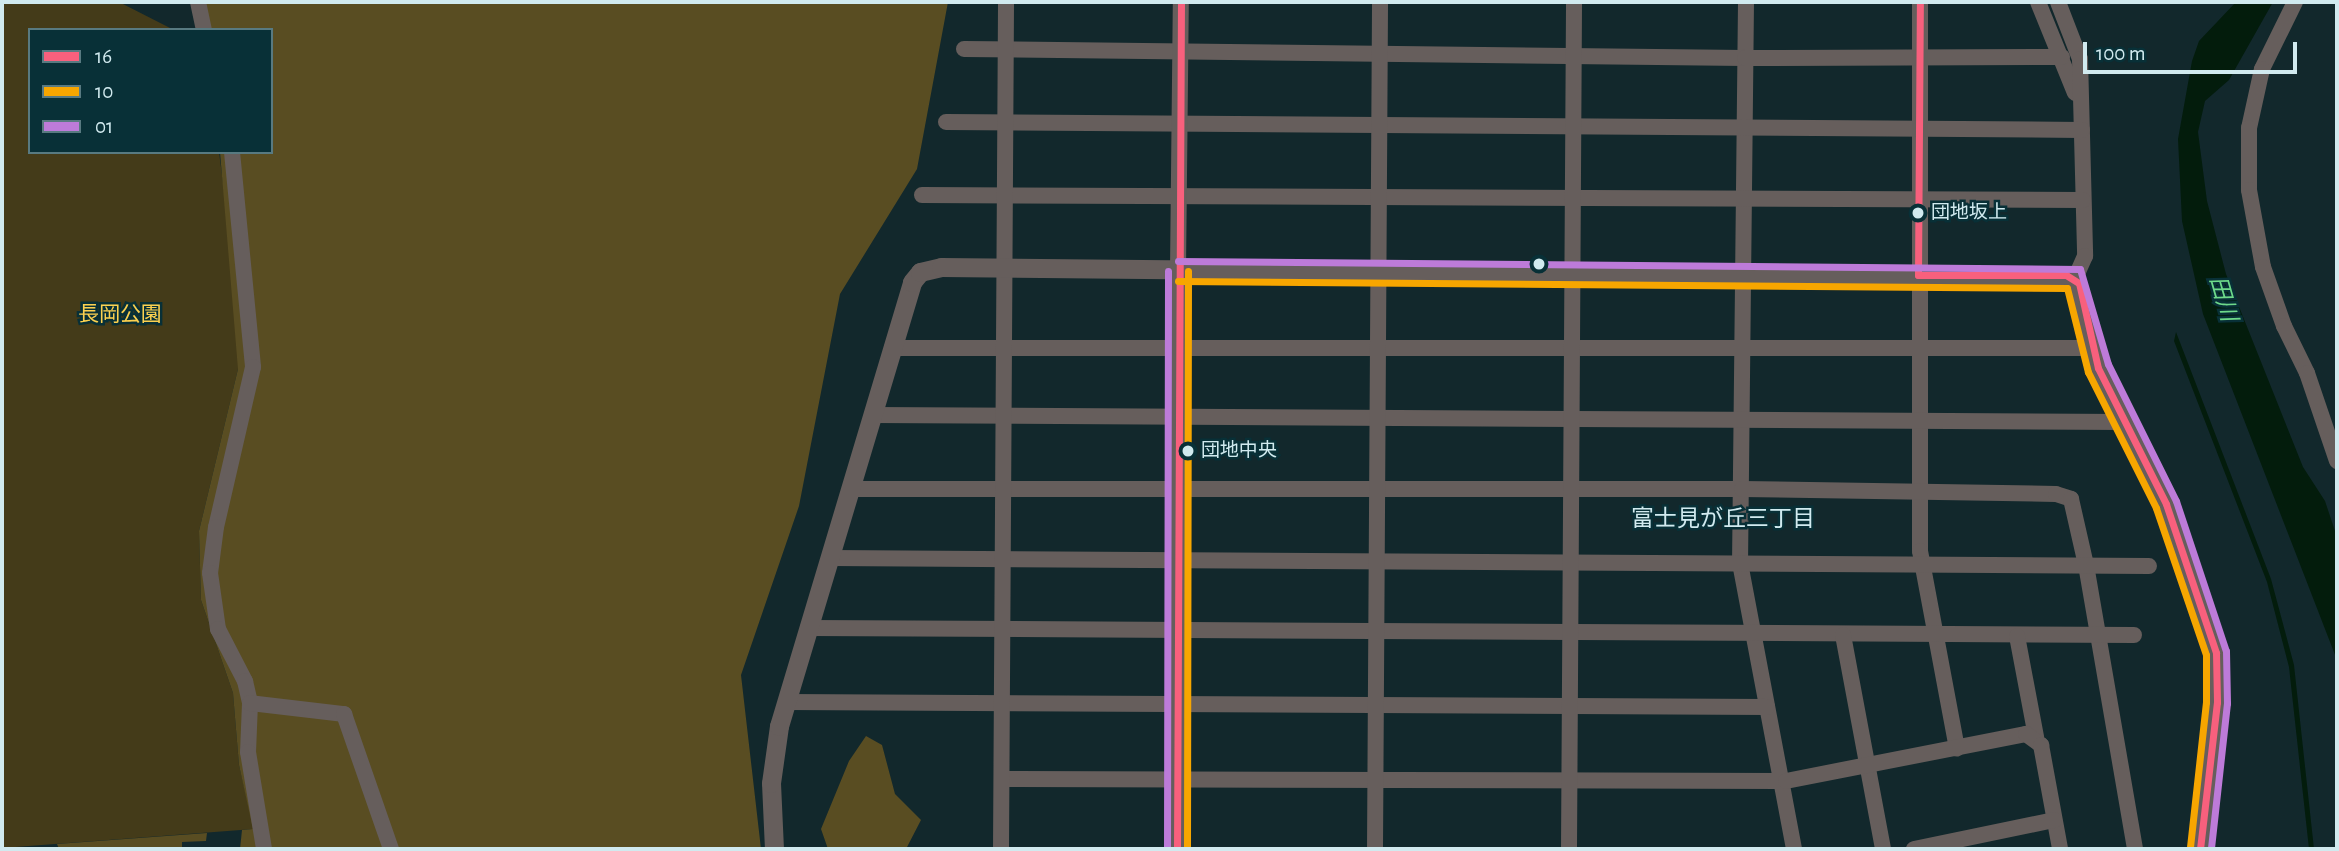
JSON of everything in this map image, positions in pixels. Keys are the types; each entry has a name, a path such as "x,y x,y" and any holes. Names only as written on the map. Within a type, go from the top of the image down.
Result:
{"street":[{"path":"198,2 204,28"},
{"path":"1001,849 1006,2"},
{"path":"1177,849 1181,2"},
{"path":"1375,849 1380,2"},
{"path":"1569,849 1574,2"},
{"path":"1746,2 1740,563 1794,849"},
{"path":"1920,2 1918,275 1921,564 1957,749"},
{"path":"2038,2 2081,104"},
{"path":"2058,2 2080,58 2085,256 2075,278 2093,348 2123,422 2173,522 2216,653 2217,702 2200,849"},
{"path":"2295,2 2262,69 2249,128 2249,190 2263,267 2284,326 2307,373 2337,461"},
{"path":"964,49 1745,58 2062,57"},
{"path":"946,122 2082,130"},
{"path":"232,154 253,368 216,527 211,573 218,629 245,681 250,704 248,752 264,849"},
{"path":"922,195 1744,201 2083,200"},
{"path":"774,849 771,783 786,702 912,282 920,272 941,267 2075,278"},
{"path":"892,348 1178,344 1572,348 2093,348"},
{"path":"872,415 1571,416 2123,422"},
{"path":"850,489 1741,489 2056,494 2071,499 2086,565 2136,849"},
{"path":"830,558 2149,566"},
{"path":"808,628 2134,635"},
{"path":"1843,635 1883,849"},
{"path":"2017,636 2060,849"},
{"path":"786,702 1768,707"},
{"path":"250,704 344,714 391,849"},
{"path":"1002,779 1781,781 2026,734 2036,737"},
{"path":"1914,849 2054,820"}],"green space":[{"name":"長岡公園","path":"2,2 119,2 170,28 28,28 28,154 219,154 239,307 238,369 199,531 201,600 233,693 239,765 254,829 2,848"}],"shaded area":[{"path":"193,2 948,2 917,169 840,294 799,506 741,675 761,849 240,849 242,830 253,829 239,765 233,693 201,600 199,531 238,369 220,154 273,154 273,28 200,28"},
{"path":"866,736 882,745 895,794 921,820 906,849 828,849 821,829 849,761"},
{"path":"207,833 206,841 182,842 182,849 59,849 57,844"}],"water":[{"name":"田川","path":"2236,2 2273,2 2229,80 2205,101 2198,132 2207,201 2226,274 2303,467 2325,501 2337,537 2337,660 2203,314 2182,221 2178,139 2192,61 2199,41"},
{"path":"2176,332 2271,579 2294,665 2314,849 2309,849 2289,667 2267,582 2174,341"}],"transit line":[{"name":"16","path":"1177,849 1181,2"},
{"name":"16","path":"1918,275 1920,2"},
{"name":"01","path":"1178,261 2080,269 2108,364 2176,501 2226,651 2227,703 2211,849"},
{"name":"01","path":"1167,849 1168,271"},
{"name":"10","path":"1187,849 1188,271"},
{"name":"16","path":"1918,275 2066,275 2079,283 2098,368 2166,504 2216,653 2217,702 2200,849"},
{"name":"10","path":"1178,281 2067,288 2088,372 2156,508 2206,655 2206,702 2190,848"}],"place":[{"name":"団地坂上","path":"1918,213"},
{"name":"団地中央","path":"1188,451"}],"district":[{"name":"富士見が丘三丁目","path":"1723,520"}]}
